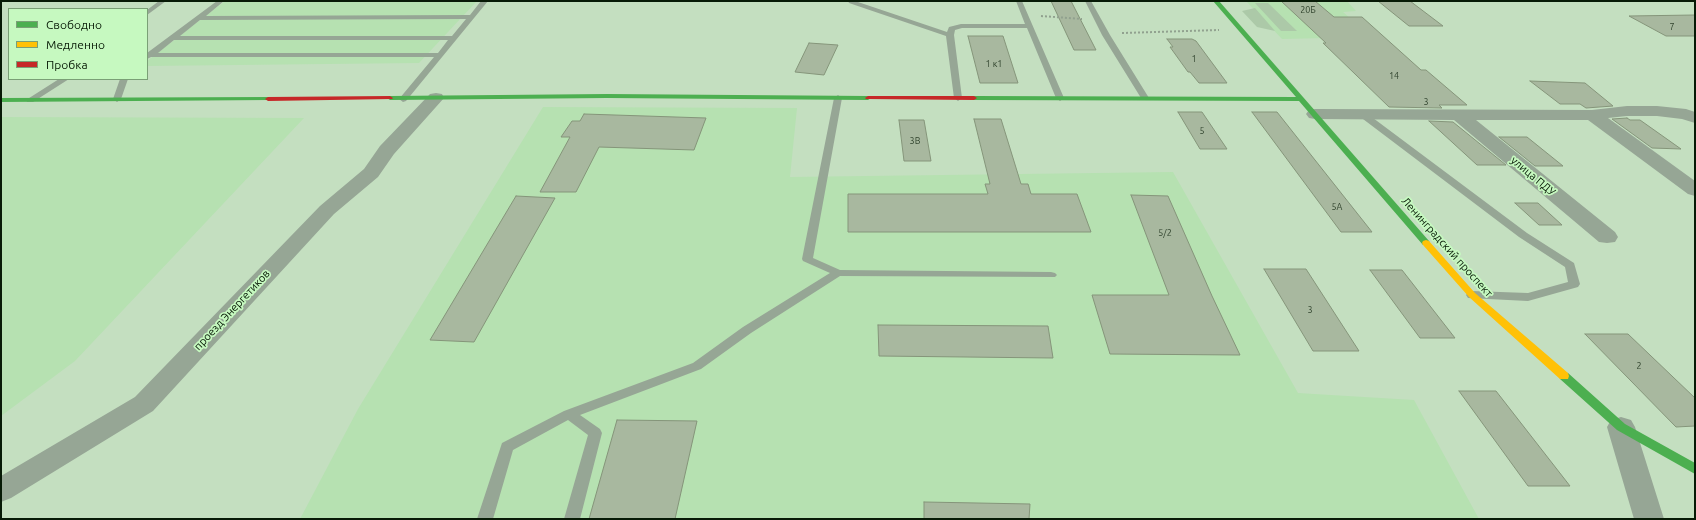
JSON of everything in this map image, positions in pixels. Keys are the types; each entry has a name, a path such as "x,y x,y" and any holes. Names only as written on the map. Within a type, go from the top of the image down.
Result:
{"street":[{"name":"Ленинградский проспект","path":"1216,1 1472,295 1621,427 1695,469"},
{"path":"1,100 607,96 1301,99"},
{"name":"проезд Энергетиков","path":"1,490 144,404 327,210 370,173 387,150 436,98"},
{"path":"1315,114 1592,115 1627,111 1657,111 1686,114 1695,118"},
{"name":"улица ПДУ","path":"1459,115 1607,237"},
{"path":"1592,115 1695,190"},
{"path":"1621,427 1649,519"}],"lane":[{"path":"148,12 163,1"},
{"path":"148,56 221,1"},
{"path":"403,98 485,1"},
{"path":"1019,1 1060,98"},
{"path":"1088,1 1106,35 1144,98"},
{"path":"851,2 950,35"},
{"path":"199,18 471,17"},
{"path":"958,98 950,35 952,29 961,26 1029,26"},
{"path":"172,38 454,38"},
{"path":"148,56 440,55"},
{"path":"30,100 63,80"},
{"path":"117,99 124,80"},
{"path":"838,98 807,259 838,273 1051,275"},
{"path":"1362,114 1523,235 1570,265 1574,284 1528,297 1472,295"},
{"path":"485,519 508,447 569,414 697,366 747,330 838,273"},
{"path":"569,414 595,433 572,519"}],"path":[{"path":"1043,16 1098,20 1115,33 1220,30"}],"shaded area":[{"path":"225,1 477,1 419,63 148,66 148,60"},
{"path":"1246,1 1347,1 1356,11 1343,12 1372,37 1282,39"},
{"path":"1255,3 1268,3 1297,31 1281,31"},
{"path":"1255,8 1275,31 1257,27 1242,11"},
{"path":"543,107 797,108 790,177 1173,172 1298,393 1414,400 1479,519 300,519 358,409"},
{"path":"1,117 304,118 75,361 1,416"}],"building":[{"path":"1051,1 1071,1 1096,50 1074,50"},
{"path":"1281,1 1315,1 1334,17 1362,17 1421,70 1426,70 1467,105 1439,105 1442,108 1389,107 1323,43 1326,43"},
{"path":"1378,1 1410,1 1443,26 1409,26"},
{"path":"1695,15 1695,36 1666,36 1629,16"},
{"path":"968,36 1003,36 1018,83 980,83"},
{"path":"1167,39 1192,39 1196,41 1227,83 1199,83 1190,72 1188,72 1170,47 1173,47"},
{"path":"809,43 838,45 824,75 795,72"},
{"path":"1530,81 1585,83 1613,106 1586,108 1580,104 1560,104"},
{"path":"1178,112 1202,112 1227,149 1200,149"},
{"path":"1252,112 1277,112 1372,232 1341,232"},
{"path":"584,114 706,118 694,150 599,147 576,192 540,192 570,137 561,137 572,121 580,121"},
{"path":"1627,118 1630,120 1640,120 1681,149 1652,148 1612,119"},
{"path":"974,119 1001,119 1021,184 1028,184 1031,194 1077,194 1091,232 848,232 848,194 988,194 985,184 990,184"},
{"path":"899,120 924,120 931,161 904,161"},
{"path":"1429,121 1453,122 1506,165 1477,165"},
{"path":"1499,137 1527,137 1563,166 1535,166"},
{"path":"1131,195 1168,196 1240,355 1110,354 1092,295 1169,295"},
{"path":"516,196 555,198 474,342 430,340"},
{"path":"1515,203 1538,203 1562,225 1539,225"},
{"path":"1264,269 1306,269 1359,351 1313,351"},
{"path":"1370,270 1402,270 1455,338 1420,338"},
{"path":"878,325 1048,326 1053,358 879,356"},
{"path":"1585,334 1628,334 1695,398 1695,426 1676,427"},
{"path":"1459,391 1496,391 1570,486 1528,486"},
{"path":"617,420 697,421 675,519 589,519"},
{"path":"924,502 1030,504 1029,519 924,519"}],"traffic: fast":[{"path":"1216,1 1426,243"},
{"path":"390,98 607,96 868,98"},
{"path":"974,98 1301,99"},
{"path":"1,100 268,99"},
{"path":"1564,376 1621,427 1695,469"}],"traffic: slow":[{"path":"1426,243 1472,295 1564,376"}],"traffic: jam":[{"path":"268,99 390,98"},
{"path":"868,98 974,98"}]}
